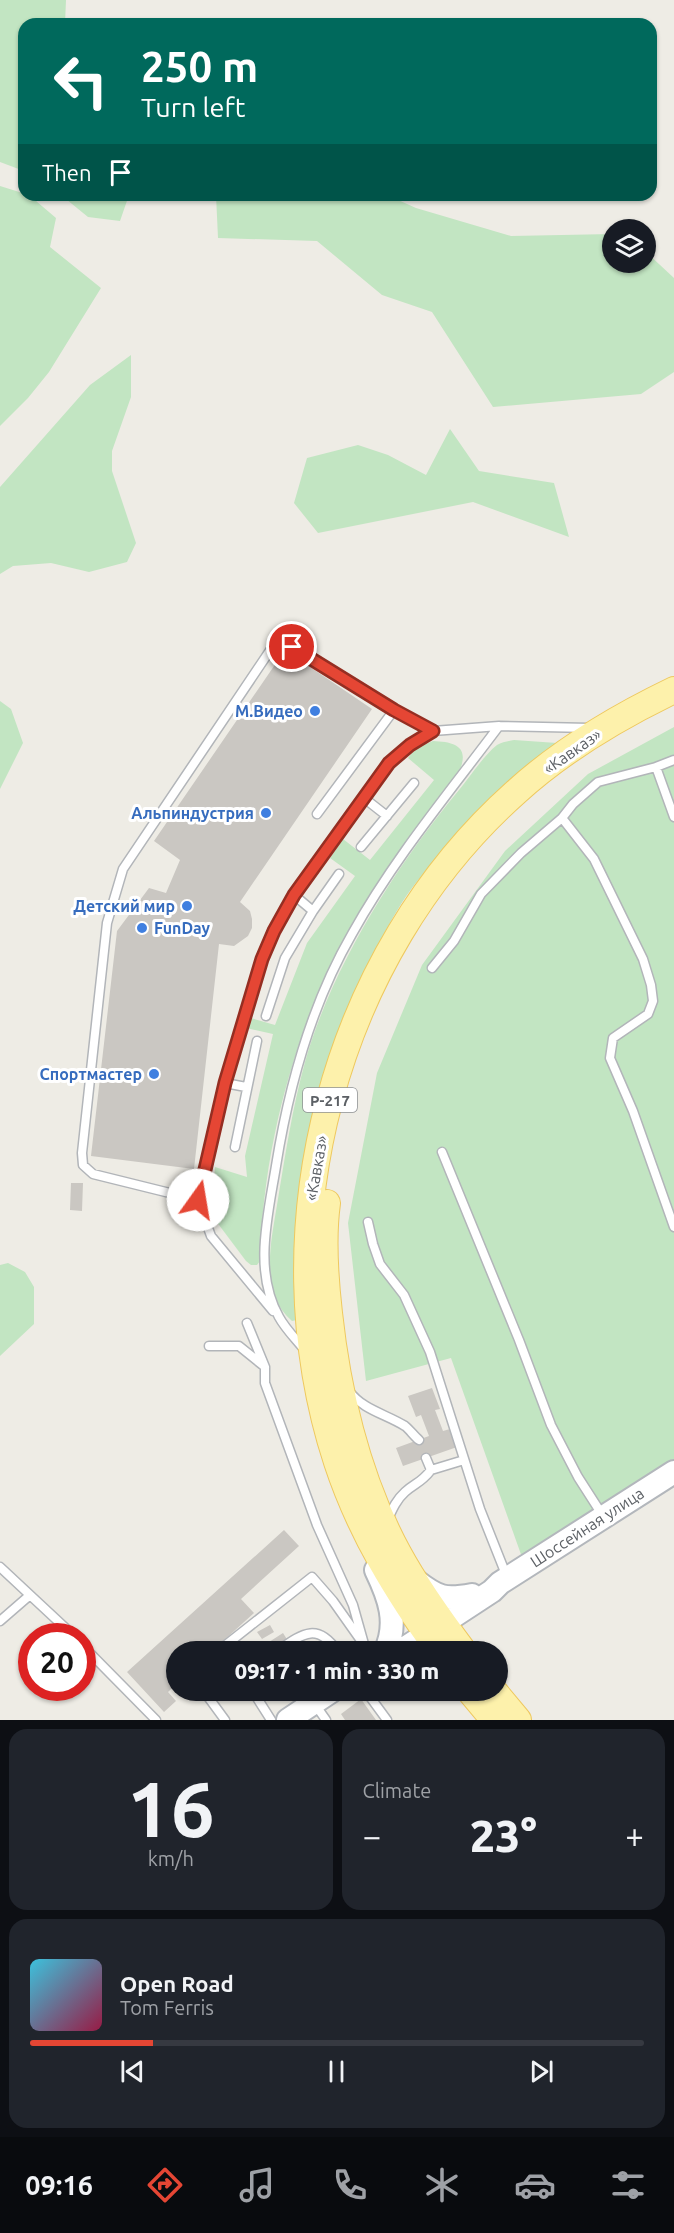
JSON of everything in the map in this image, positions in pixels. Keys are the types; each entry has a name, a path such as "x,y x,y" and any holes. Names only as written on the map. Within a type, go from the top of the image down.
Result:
{"main road":[{"name":"«Кавказ»","path":"437,1627 385,1527 358,1460 308,1312 306,1266 309,1210 316,1155 345,1049 366,996 387,952 445,866 517,791 601,730 638,707 674,690"},
{"name":"«Кавказ»","path":"452,1641 381,1563 365,1532 337,1462 323,1414 326,1368 332,1341 325,1267 326,1209 333,1155 345,1105 379,1004 402,959 458,876 490,838 530,799 575,762 656,712 674,704"},
{"path":"323,1414 322,1432 334,1478 352,1523 387,1595 392,1611 390,1641"},
{"name":"Шоссейная улица","path":"437,1627 489,1586 503,1580 674,1472"},
{"path":"414,1580 440,1598 453,1599 437,1627"},
{"path":"400,1641 437,1627 469,1611 466,1621 467,1641"},
{"path":"478,1701 494,1720"},
{"path":"490,1701 506,1720"},
{"path":"503,1701 519,1720"},
{"path":"288,1720 320,1712"}],"lane":[{"path":"198,1200 93,1174 83,1165 82,1153 106,923 123,869 273,646 282,644 292,647 394,710 433,731"},
{"path":"418,1440 406,1427 362,1404 279,1318 211,1236 198,1200 225,1083 262,959 294,895 389,763 410,745 433,731 499,726 592,728 635,701 674,681"},
{"path":"317,814 394,710"},
{"path":"279,1318 267,1289 264,1262 269,1212 283,1124 296,1067 318,1005 351,934 396,864 499,726"},
{"path":"432,968 454,941 481,894 521,853 562,818 573,804 598,782 674,760"},
{"path":"656,767 674,817"},
{"path":"361,847 414,783"},
{"path":"364,798 387,816"},
{"path":"562,818 594,859 643,959 651,985 653,1001 648,1014 613,1038 610,1058 633,1111 674,1227"},
{"path":"267,1016 285,958 313,911 339,874"},
{"path":"294,895 313,911"},
{"path":"235,1147 257,1041"},
{"path":"225,1083 246,1087"},
{"path":"442,1152 551,1425 578,1477 603,1516"},
{"path":"368,1222 380,1264 404,1295 418,1323 436,1371 503,1580"},
{"path":"247,1323 265,1367 264,1383 317,1525 371,1641"},
{"path":"209,1346 239,1346 265,1367"},
{"path":"426,1458 431,1470"},
{"path":"385,1527 395,1503 406,1491 423,1481 431,1470 464,1460"},
{"path":"0,1567 60,1623"},
{"path":"231,1641 312,1577 368,1641"},
{"path":"0,1621 30,1595"},
{"path":"294,1641 315,1632 323,1635 328,1641"},
{"path":"96,1659 156,1720"},
{"path":"211,1701 225,1720"},
{"path":"259,1701 271,1720"},
{"path":"373,1701 387,1720"}],"green space":[{"path":"0,0 66,0 65,18 18,18 18,169 0,162"},
{"path":"0,186 18,192 18,201 36,201 56,218 50,247 101,288 49,372 28,398 0,426"},
{"path":"68,201 127,201 120,221 88,217"},
{"path":"216,201 400,201 416,208 511,236 602,234 602,273 656,273 656,261 674,278 674,372 641,394 493,407 432,312 382,295 317,241 218,238"},
{"path":"131,355 131,397 112,451 112,471 136,543 127,562 89,572 51,563 13,566 0,574 0,487 90,385"},
{"path":"450,429 479,471 554,483 569,537 473,502 318,533 294,503 307,458 358,445 388,455 426,475"},
{"path":"0,701 11,709 23,743 0,789"},
{"path":"674,727 674,1463 523,1560 451,1358 366,1381 348,1223 377,1073 422,965 505,851 588,774"},
{"path":"514,740 557,743 482,808 437,857 411,890 366,969 337,1039 315,1112 301,1184 297,1320 292,1321 275,1296 271,1282 270,1251 300,1080 317,1026 349,954 368,918 412,851 487,754 497,745"},
{"path":"433,741 448,743 459,748 462,751 462,764 459,772 353,922 311,1010 285,1092 275,1133 262,1218 260,1261 257,1265 251,1265 216,1221 212,1212 215,1167 247,1177 245,1156 273,1034 246,1028 251,1018 275,1025 307,943 355,876 330,858 343,839 370,860 434,780 408,758 416,748"},
{"path":"8,1263 25,1272 34,1287 34,1324 0,1356 0,1265"}],"building":[{"path":"285,650 372,709 240,902 250,911 252,919 252,928 248,936 234,946 219,944 194,1169 91,1156 117,931 149,888 166,893 180,860 154,841"},
{"path":"71,1183 83,1183 82,1211 70,1210"},
{"path":"432,1388 440,1409 435,1410 443,1431 450,1429 457,1447 403,1466 396,1448 429,1436 421,1415 416,1417 408,1396"},
{"path":"284,1530 299,1546 241,1599 254,1613 223,1641 166,1641 166,1701 176,1701 164,1712 127,1672"},
{"path":"270,1625 274,1632 262,1639 257,1632"},
{"path":"283,1633 288,1641 271,1641"},
{"path":"358,1701 362,1701 376,1720 345,1720 341,1714"}],"place":[{"name":"М.Видео","path":"315,711"},
{"name":"Альпиндустрия","path":"266,813"},
{"name":"Детский мир","path":"187,906"},
{"name":"FunDay","path":"142,928"},
{"name":"Спортмастер","path":"154,1074"}],"route":[{"path":"198,1200 241,1024 262,959 274,931 294,895 389,763 410,745 433,731 394,710 292,647"}]}
